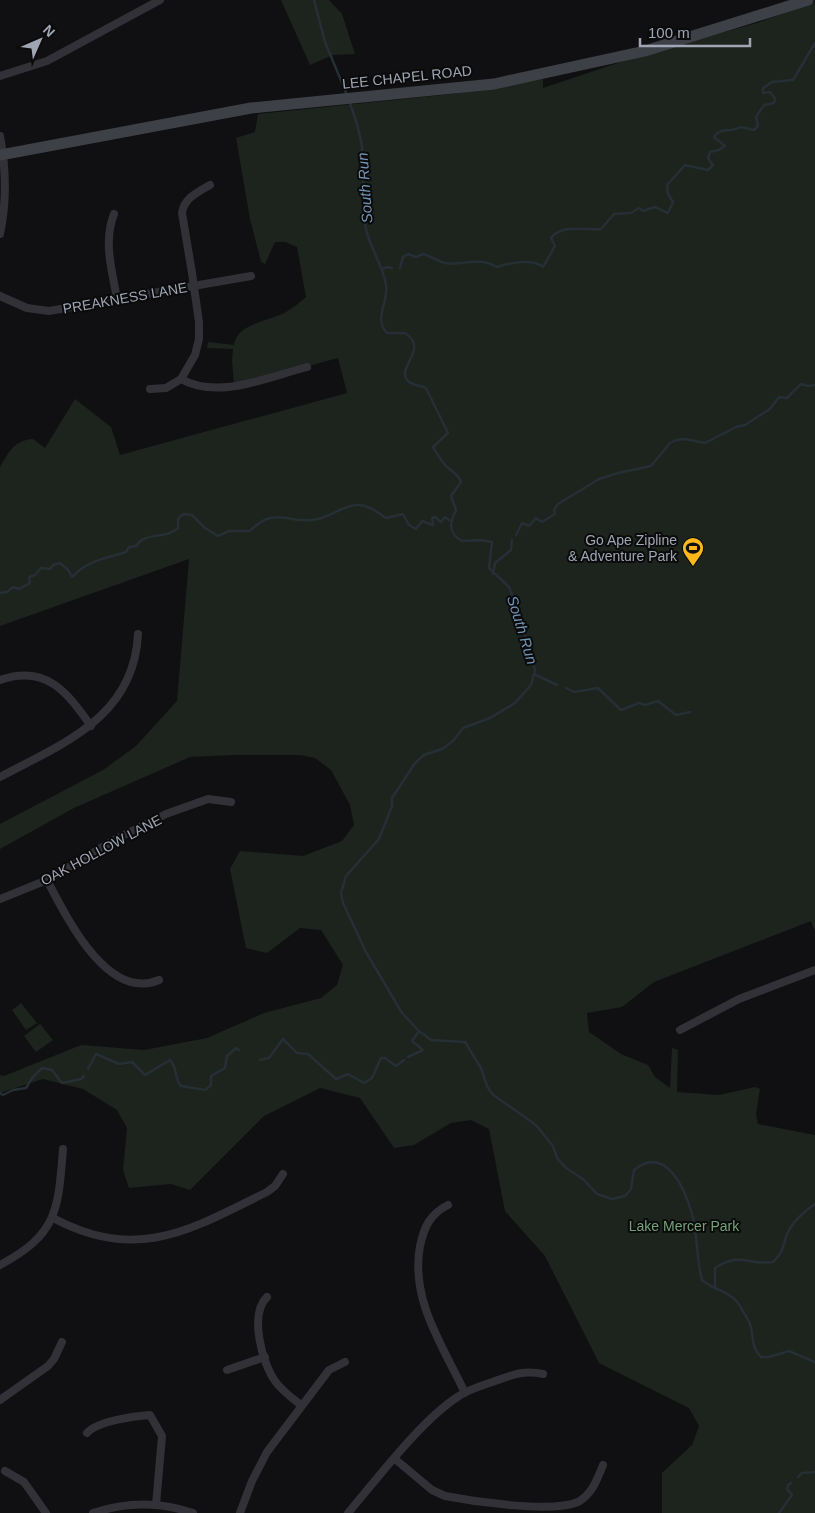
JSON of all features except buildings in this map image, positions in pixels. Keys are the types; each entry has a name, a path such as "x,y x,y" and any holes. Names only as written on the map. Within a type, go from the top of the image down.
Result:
{"main road":[{"name":"LEE CHAPEL ROAD","path":"1,156 221,112 494,84 645,51 808,0"}],"street":[{"path":"0,76 47,61 160,0"},
{"path":"0,136 5,192 0,234"},
{"path":"150,389 166,388 181,379 194,355 198,339 199,322 182,206 210,185"},
{"path":"114,214 109,227 108,243 117,299"},
{"name":"PREAKNESS LANE","path":"0,296 27,308 49,311 251,276"},
{"path":"181,379 199,387 222,388 306,367"},
{"path":"0,777 91,726 113,703 127,682 136,658 138,634"},
{"path":"0,680 27,675 52,683 68,695 91,726"},
{"name":"OAK HOLLOW LANE","path":"0,899 47,880 116,839 166,814 208,799 231,802"},
{"path":"47,880 75,931 103,964 131,982 144,984 159,980"},
{"path":"680,1030 739,999 815,970"},
{"path":"0,1265 34,1244 53,1218 60,1191 63,1149"},
{"path":"53,1218 80,1231 112,1239 145,1240 160,1238 194,1226 267,1192 275,1186 283,1174"},
{"path":"448,1204 431,1216 425,1226 418,1257 418,1276 429,1322 465,1393"},
{"path":"267,1297 261,1302 258,1326 265,1357 278,1385 301,1405"},
{"path":"0,1400 48,1366 54,1359 62,1342"},
{"path":"227,1370 265,1357"},
{"path":"240,1513 260,1464 301,1405 328,1370 345,1362"},
{"path":"348,1513 437,1414 465,1393 519,1373 532,1371 543,1374"},
{"path":"87,1433 94,1427 136,1416 150,1415 162,1436 156,1505"},
{"path":"396,1459 432,1490 445,1496 547,1509 566,1507 582,1500 593,1488 603,1465"},
{"path":"5,1472 24,1482 46,1513"},
{"path":"93,1513 126,1506 156,1505 193,1513"}],"green space":[{"path":"281,0 329,0 342,14 355,54 333,55 310,65"},
{"name":"Lake Mercer Park","path":"815,2 815,932 811,921 654,982 622,1007 587,1013 589,1032 621,1054 648,1065 655,1077 670,1088 672,1048 678,1050 677,1092 719,1095 755,1087 760,1089 756,1114 758,1124 815,1135 815,1513 662,1513 662,1473 692,1445 699,1426 689,1408 599,1363 545,1256 505,1211 489,1129 471,1120 451,1123 414,1145 394,1148 360,1098 320,1088 264,1116 190,1190 171,1184 129,1188 123,1170 127,1128 117,1110 83,1089 43,1079 0,1093 0,1075 4,1076 81,1045 144,1050 207,1038 264,1013 321,998 337,985 343,965 321,930 300,928 267,953 246,948 230,869 240,851 303,856 342,841 354,825 350,805 331,770 315,758 301,755 190,757 74,808 0,849 0,824 103,770 136,746 177,701 189,559 0,626 0,467 6,456 21,442 33,439 45,448 75,399 111,427 120,455 347,393 338,358 227,388 203,386 234,384 233,349 207,348 208,342 234,345 236,338 248,327 286,312 306,297 297,247 285,242 275,242 265,264 261,262 250,219 236,138 255,132 258,114 452,94 543,79 543,88 642,55 757,23"},
{"path":"21,1003 37,1023 26,1030 12,1010"},
{"path":"40,1024 53,1040 36,1052 24,1036"}],"waterway":[{"name":"South Run","path":"314,0 325,42 347,95"},
{"path":"400,268 403,257 408,254 416,257 423,254 452,264 483,262 497,267 527,262 539,264 543,267 555,246 551,238 556,233 568,229 601,229 614,214 631,213 639,208 643,211 655,207 668,213 673,202 668,194 667,185 685,165 708,170 713,165 708,158 710,152 725,146 714,137 719,132 741,127 754,130 758,126 756,117 764,105 774,103 775,99 770,92 763,93 763,88 772,82 793,80 815,43"},
{"name":"South Run","path":"350,103 359,130 362,147 365,224 386,285 381,322 387,333 405,333 412,339 414,352 405,376 410,383 426,388 448,433 433,447 445,465 457,475 461,482 451,496 456,510 451,523 452,531 462,541 481,540 492,542 489,568 509,587 535,670 531,685 515,703 490,718 463,728 453,741 442,749 424,755 415,763 392,798 392,806 379,839 346,876 341,893 343,903 366,952 402,1013 419,1031 431,1040 465,1042 481,1068 492,1094 536,1125 553,1146 557,1158 566,1168 583,1179 597,1194 612,1199 625,1196 631,1189 634,1170 645,1163 656,1162 665,1166 679,1182 689,1204 694,1222 702,1280 730,1296 738,1303 750,1324 754,1346 761,1357 769,1357 789,1351 815,1362"},
{"path":"382,269 392,268"},
{"path":"516,535 522,523 529,526 536,518 542,522 555,514 554,510 558,504 599,479 651,466 670,443 685,439 705,443 736,427 745,425 770,409 779,397 787,398 801,384 815,385"},
{"path":"0,593 7,592 13,587 19,589 30,583 29,577 35,575 41,568 50,569 53,565 60,563 68,570 72,577 90,563 126,552 129,547 136,546 140,541 150,537 173,532 178,528 178,519 183,514 192,515 205,528 218,536 229,531 250,531 259,523 276,517 299,520 318,519 353,505 362,505 386,518 403,514 409,525 416,529 422,521 433,525 432,518 435,517 441,522 445,517 449,520"},
{"path":"493,574 495,563 511,550 512,540"},
{"path":"534,674 557,685"},
{"path":"566,688 574,692 598,688 621,710 639,703 645,705 658,701 676,715 690,712"},
{"path":"408,1057 423,1050 412,1041 419,1031"},
{"path":"260,1060 269,1058 283,1039 297,1053 308,1054 336,1079 348,1074 364,1083 372,1078 381,1058 385,1058 396,1066 404,1060"},
{"path":"88,1069 96,1054 119,1064 132,1062 145,1075 170,1060 181,1086 205,1090 211,1085 211,1076 225,1068 227,1056 236,1048 239,1050"},
{"path":"0,1093 3,1095 13,1090 26,1088 32,1078 42,1068 52,1070 62,1083 81,1079 84,1076"},
{"path":"715,1289 715,1268 724,1263 731,1260 773,1262 781,1252 792,1225 815,1204"},
{"path":"798,1477 802,1473 815,1472"},
{"path":"779,1513 792,1495 787,1489 791,1483"}],"place":[{"name":"Go Ape Zipline & Adventure Park","path":"693,567"}]}
